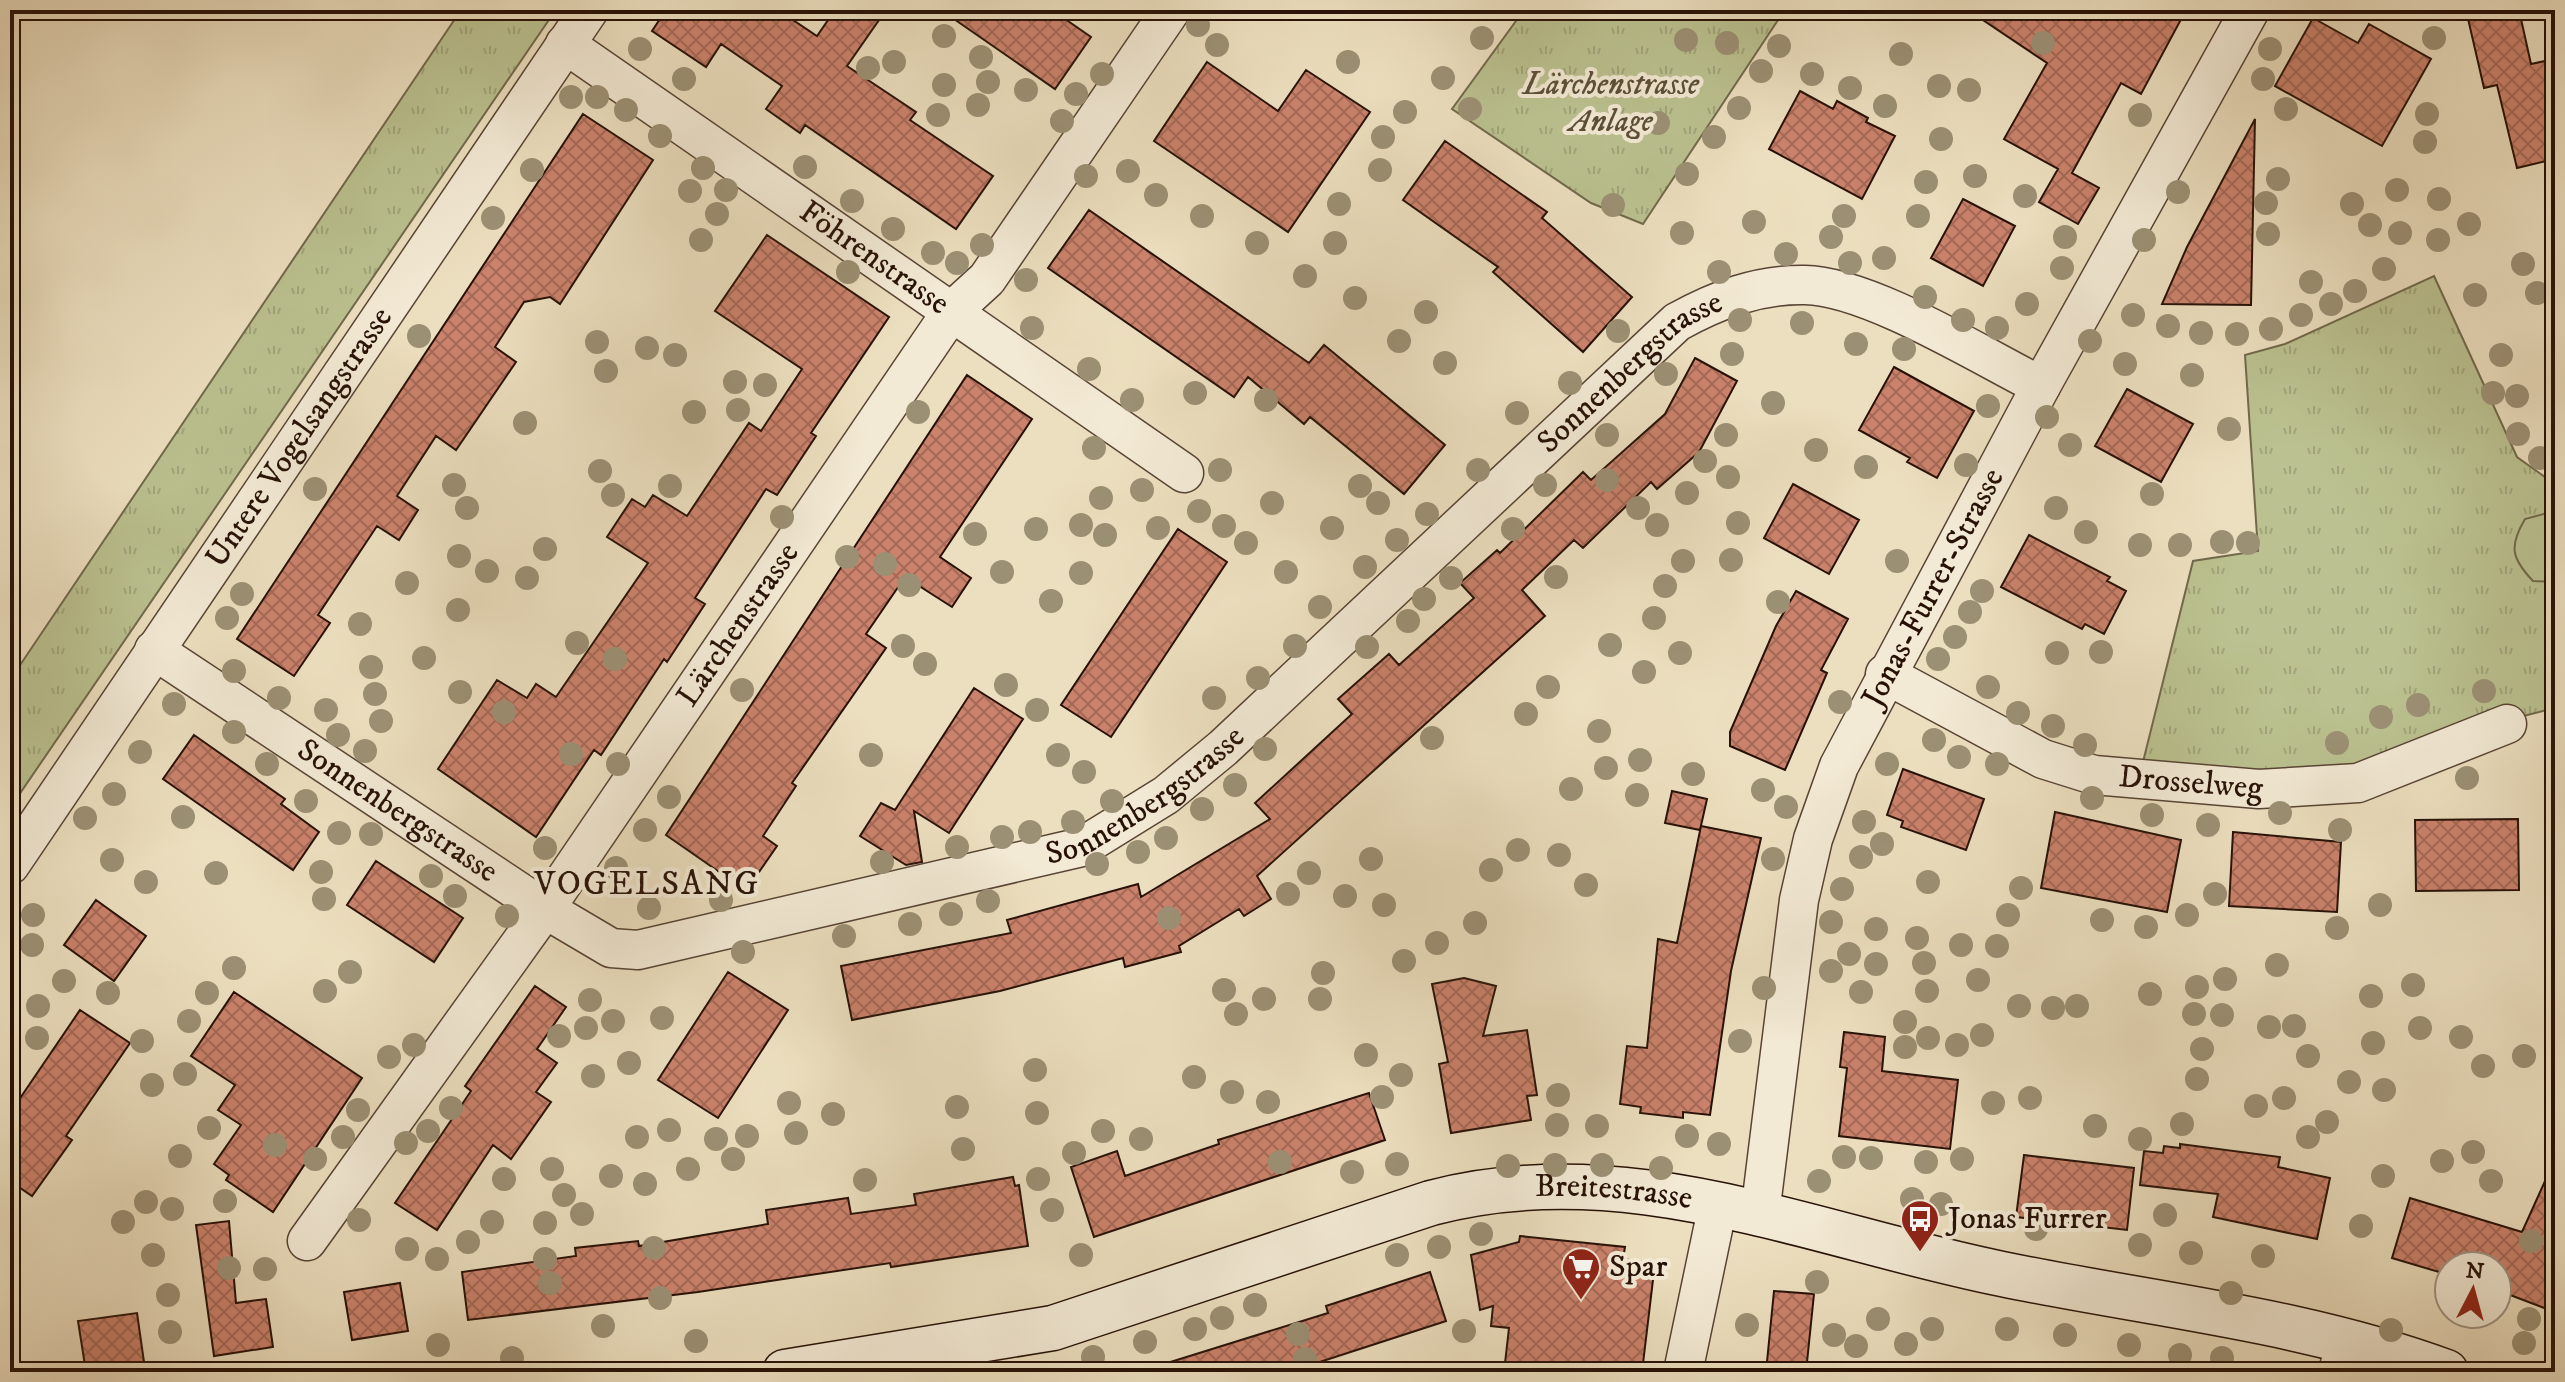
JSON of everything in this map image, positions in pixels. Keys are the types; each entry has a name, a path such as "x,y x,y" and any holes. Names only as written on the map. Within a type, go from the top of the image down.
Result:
{"main road":[{"name":"Breitestrasse","path":"785,1372 1053,1328 1464,1194 1510,1187 1579,1184 1718,1205 2001,1274 2262,1319 2342,1356 2446,1372"}],"street":[{"name":"Untere Vogelsangstrasse","path":"10,865 589,10"},
{"name":"Lärchenstrasse","path":"307,1241 545,909 952,311 987,279 1171,10"},
{"name":"Jonas-Furrer-Strasse","path":"1760,1214 1799,900 1839,766 1885,674 2041,386 2250,10"},
{"name":"Föhrenstrasse","path":"565,44 1184,473"},
{"name":"Sonnenbergstrasse","path":"154,650 545,909 611,948 638,950 1082,847 1166,795 1223,748 1677,322 1707,306 1752,290 1807,285 1862,296 2041,386"},
{"name":"Drosselweg","path":"1885,674 2043,759 2094,775 2259,789 2358,783 2507,724"},
{"path":"1683,1372 1718,1205"}],"green space":[{"path":"461,10 555,11 10,808 10,680"},
{"name":"Lärchenstrasse Anlage","path":"1524,10 1764,10 1778,20 1643,224 1591,203 1452,109"},
{"path":"2434,276 2517,457 2545,477 2555,476 2555,708 2508,720 2358,783 2139,778 2193,561 2258,551 2245,355 2285,344"},
{"path":"2555,511 2555,582 2533,581 2517,558 2516,537 2525,519"}],"building":[{"path":"666,10 778,10 817,36 835,10 886,10 847,66 916,112 910,120 993,176 956,229 805,125 800,133 766,109 782,86 721,44 706,67 652,31"},
{"path":"941,10 1052,10 1091,37 1055,89"},
{"path":"1968,10 2186,10 2141,94 2121,83 2072,173 2099,188 2078,224 2039,202 2058,169 2004,139 2047,63"},
{"path":"2466,10 2519,10 2531,64 2545,61 2555,106 2555,159 2517,168 2497,85 2484,88"},
{"path":"2313,18 2358,43 2369,24 2431,59 2382,146 2275,86"},
{"path":"1207,62 1278,111 1306,70 1370,112 1288,232 1154,141"},
{"path":"1800,91 1833,109 1837,101 1868,118 1866,122 1895,136 1862,199 1769,149"},
{"path":"583,114 653,160 560,304 550,297 524,302 495,347 516,362 456,450 436,436 397,496 418,510 399,540 377,526 318,615 330,623 294,676 237,639"},
{"path":"2255,119 2251,305 2162,304 2187,247"},
{"path":"1445,141 1547,212 1542,218 1632,297 1583,352 1493,272 1498,267 1403,200"},
{"path":"1963,199 2015,226 1983,286 1931,258"},
{"path":"1089,210 1309,363 1324,345 1445,445 1404,494 1310,417 1304,424 1248,377 1234,397 1048,268"},
{"path":"767,235 889,317 811,433 816,436 777,495 766,489 695,598 705,604 667,662 664,659 601,755 594,750 536,837 438,769 497,680 527,698 536,684 556,697 648,563 607,537 632,499 645,507 653,495 687,516 749,423 761,431 802,369 715,311"},
{"path":"1695,358 1737,381 1699,452 1657,489 1651,482 1583,548 1574,540 1522,590 1545,616 1257,876 1271,899 1244,916 1239,909 1179,946 1181,952 1125,967 1123,958 1000,991 852,1020 841,966 1011,933 1007,920 1138,884 1141,897 1270,819 1255,803 1352,714 1338,699 1389,654 1399,665 1474,598 1460,583 1497,550 1500,553 1583,472 1591,480 1665,414"},
{"path":"1894,367 1974,411 1937,478 1907,462 1910,458 1859,430"},
{"path":"967,375 1032,419 940,557 971,578 952,607 905,577 866,634 886,648 792,783 796,786 763,836 777,846 759,872 725,876 666,835"},
{"path":"2127,389 2193,424 2161,482 2095,446"},
{"path":"1793,484 1859,520 1829,574 1764,538"},
{"path":"1178,529 1227,562 1111,737 1061,705"},
{"path":"2029,535 2110,577 2107,581 2126,591 2104,634 2085,624 2082,629 2001,587"},
{"path":"1796,591 1848,619 1821,670 1827,673 1785,770 1730,746 1730,732 1776,626"},
{"path":"974,688 1023,719 949,833 914,811 922,862 906,865 860,836 881,803 895,810"},
{"path":"194,735 285,799 281,804 319,832 293,870 163,779"},
{"path":"1903,769 1984,799 1966,850 1901,827 1903,821 1887,815"},
{"path":"1672,791 1707,799 1700,830 1665,823"},
{"path":"2055,812 2181,840 2167,912 2041,888"},
{"path":"2518,819 2519,890 2416,891 2415,820"},
{"path":"1701,826 1761,838 1731,971 1710,1115 1683,1112 1683,1118 1640,1113 1641,1107 1620,1104 1627,1046 1647,1048 1658,939 1677,943"},
{"path":"2233,832 2341,842 2337,912 2229,906"},
{"path":"376,861 463,918 434,962 347,905"},
{"path":"96,900 146,936 114,981 64,945"},
{"path":"728,972 788,1010 718,1118 658,1080"},
{"path":"1464,978 1496,986 1483,1036 1527,1030 1537,1095 1527,1096 1531,1120 1451,1133 1439,1064 1448,1062 1432,984"},
{"path":"535,986 566,1007 537,1049 557,1063 536,1092 551,1102 511,1159 493,1145 437,1230 395,1203 471,1091 465,1086"},
{"path":"234,992 362,1078 273,1212 226,1180 229,1175 214,1164 241,1125 218,1110 235,1085 191,1056"},
{"path":"80,1010 130,1043 66,1136 72,1140 32,1196 10,1181 10,1113"},
{"path":"1844,1032 1885,1037 1882,1071 1958,1080 1950,1149 1839,1136 1847,1068 1840,1067"},
{"path":"1369,1093 1385,1140 1094,1237 1071,1167 1117,1151 1125,1176 1219,1144 1218,1140"},
{"path":"2180,1144 2280,1157 2278,1167 2330,1178 2317,1239 2213,1217 2218,1194 2140,1185 2144,1151 2163,1153 2164,1146 2180,1148"},
{"path":"2024,1155 2134,1168 2127,1230 2016,1217"},
{"path":"2555,1159 2555,1312 2513,1296 2513,1250 2433,1250 2433,1270 2392,1258 2410,1198 2522,1232"},
{"path":"1013,1177 1015,1186 1019,1185 1028,1246 891,1267 890,1263 698,1292 468,1320 462,1272 576,1256 575,1248 638,1241 639,1246 768,1224 766,1210 848,1198 851,1214 916,1205 914,1194"},
{"path":"229,1221 236,1303 266,1299 273,1347 214,1356 196,1225"},
{"name":"Spar","path":"1520,1236 1625,1247 1623,1259 1655,1263 1642,1372 1575,1368 1574,1372 1504,1372 1509,1328 1491,1326 1493,1306 1480,1310 1471,1255 1519,1242"},
{"path":"1430,1272 1446,1321 1289,1372 1165,1372 1164,1364 1328,1313 1326,1306"},
{"path":"400,1283 408,1331 352,1340 344,1292"},
{"path":"1774,1291 1814,1294 1806,1372 1766,1372"},
{"path":"137,1313 145,1369 86,1372 78,1321"}],"place":[{"name":"Jonas Furrer","path":"1920,1253"},
{"name":"Spar","path":"1581,1301"}],"district":[{"name":"VOGELSANG","path":"647,884"}]}
